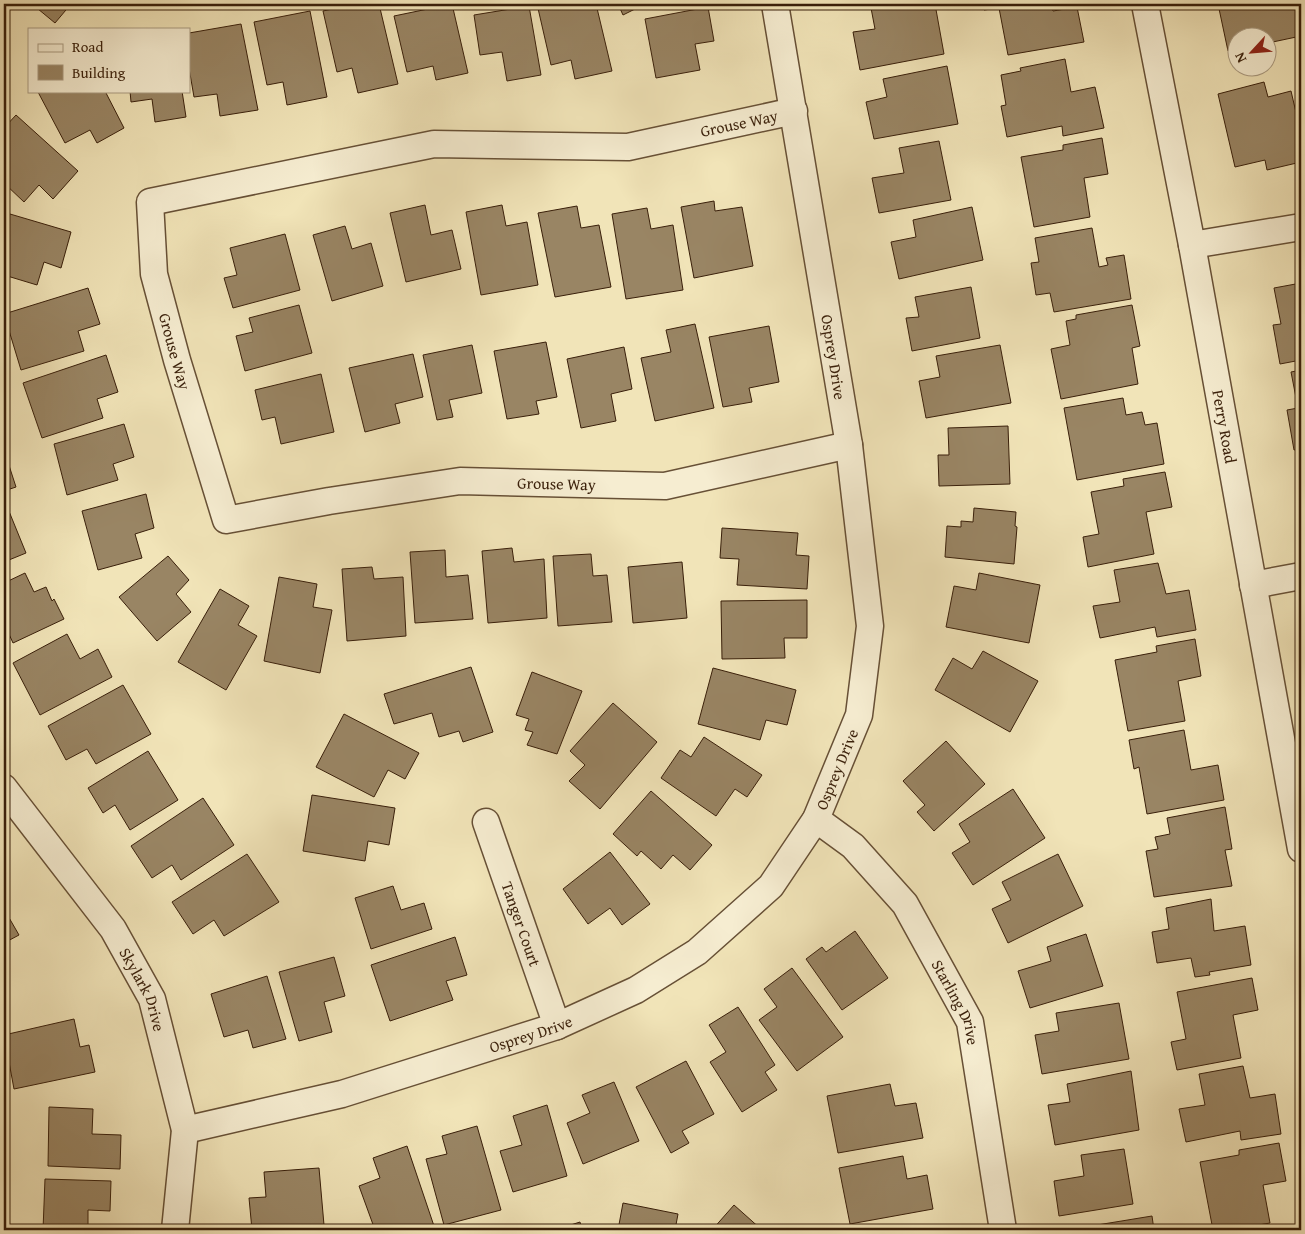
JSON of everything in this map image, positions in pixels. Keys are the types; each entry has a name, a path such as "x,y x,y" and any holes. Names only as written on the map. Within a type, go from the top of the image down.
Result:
{"street":[{"name":"Osprey Drive","path":"185,1130 342,1094 557,1026 636,990 697,952 771,886 816,819 859,715 870,626 849,445 775,4"},
{"name":"Perry Road","path":"1145,4 1192,245 1301,849"},
{"name":"Grouse Way","path":"794,111 628,148 434,144 150,202 154,274 177,360 226,520 329,501 460,482 665,486 849,445"},
{"path":"1192,245 1301,227"},
{"path":"1253,585 1301,576"},
{"name":"Skylark Drive","path":"4,788 113,929 152,999 185,1130 175,1230"},
{"name":"Starling Drive","path":"816,819 853,846 905,904 970,1022 1003,1230"},
{"name":"Tanger Court","path":"486,822 557,1026"}],"building":[{"path":"32,4 71,4 55,23"},
{"path":"355,4 379,4 398,84 358,93 352,68 337,72 323,11"},
{"path":"452,4 468,73 436,80 433,66 407,72 394,16"},
{"path":"537,4 596,4 612,71 575,79 571,60 551,65"},
{"path":"618,4 645,4 623,15"},
{"path":"891,4 935,4 944,54 860,70 853,32 875,29 871,8"},
{"path":"983,4 1051,4 1053,11 1077,7 1084,42 1008,55 999,8 984,10"},
{"path":"1218,4 1300,4 1301,36 1278,41 1278,28 1228,28 1228,51"},
{"path":"529,6 541,75 507,81 502,52 480,55 474,15"},
{"path":"708,7 714,41 695,44 700,70 656,78 645,19"},
{"path":"310,11 327,97 287,105 283,82 267,85 254,22"},
{"path":"241,24 258,110 220,116 217,94 194,97 190,74 190,33"},
{"path":"1065,59 1071,92 1095,87 1104,128 1063,136 1062,126 1007,137 1001,106 1006,105 1001,75 1021,71 1020,68"},
{"path":"947,66 958,124 874,139 866,102 887,97 883,79"},
{"path":"1264,82 1268,97 1291,91 1301,134 1301,162 1267,170 1265,160 1235,167 1218,94"},
{"path":"38,92 106,92 124,128 97,143 90,130 65,143"},
{"path":"130,92 182,92 186,117 155,122 152,99 131,102"},
{"path":"16,115 78,171 53,199 39,185 24,202 4,183 4,128"},
{"path":"1102,138 1108,174 1084,178 1090,217 1034,227 1021,157 1063,150 1063,145"},
{"path":"939,141 951,200 879,213 872,178 904,173 899,148"},
{"path":"714,201 715,211 742,207 753,266 694,278 681,207"},
{"path":"425,205 431,235 452,230 461,269 406,282 390,213"},
{"path":"502,205 506,226 527,222 538,285 481,295 466,212"},
{"path":"577,206 581,228 599,225 611,287 555,297 538,213"},
{"path":"972,207 983,260 899,279 891,242 916,237 913,220"},
{"path":"647,208 651,229 673,225 683,290 626,299 612,214"},
{"path":"10,214 71,232 61,268 44,262 37,285 4,275 4,234"},
{"path":"345,226 352,249 371,243 383,286 332,301 313,235"},
{"path":"1092,228 1099,267 1108,265 1106,258 1124,255 1131,299 1054,312 1050,293 1036,295 1031,263 1039,262 1035,238"},
{"path":"285,234 300,290 233,308 224,278 237,275 230,248"},
{"path":"1301,283 1301,360 1280,364 1273,325 1281,324 1274,288"},
{"path":"971,287 980,338 912,351 906,318 919,317 915,297"},
{"path":"88,288 100,324 78,331 84,351 21,370 4,314"},
{"path":"299,305 312,353 245,371 236,336 253,332 249,318"},
{"path":"1132,305 1140,346 1132,348 1138,384 1061,399 1051,349 1070,345 1066,321 1076,319 1076,315"},
{"path":"695,324 714,408 655,421 641,358 671,352 666,330"},
{"path":"769,326 779,382 749,388 752,402 723,407 709,337"},
{"path":"546,342 557,397 536,401 539,414 507,419 494,351"},
{"path":"472,345 482,393 449,400 453,417 437,420 423,355"},
{"path":"1000,345 1011,403 926,418 919,381 940,377 936,356"},
{"path":"624,347 632,389 611,394 616,421 581,428 567,359"},
{"path":"413,354 423,397 395,404 400,423 365,432 349,368"},
{"path":"106,355 118,392 97,399 103,418 42,438 23,383"},
{"path":"1301,370 1301,449 1294,450 1287,410 1298,408 1291,372"},
{"path":"321,374 334,432 281,444 275,417 262,420 255,390"},
{"path":"1123,398 1126,415 1142,412 1145,425 1157,423 1164,464 1077,480 1064,408"},
{"path":"124,424 134,457 113,464 118,480 67,495 54,444"},
{"path":"1008,426 1010,484 939,486 938,455 949,455 948,428"},
{"path":"4,450 16,487 4,491"},
{"path":"1301,456 1301,487 1296,457"},
{"path":"1165,472 1172,507 1146,512 1154,554 1088,567 1083,537 1099,534 1091,492 1124,486 1123,479"},
{"path":"146,494 154,528 135,534 142,558 98,570 82,511"},
{"path":"4,499 26,553 4,562"},
{"path":"974,508 1016,512 1015,526 1017,527 1014,564 945,557 947,526 961,527 961,521 973,522"},
{"path":"722,528 798,533 796,555 809,556 807,589 737,585 739,559 720,558"},
{"path":"512,548 514,562 544,559 547,618 488,623 482,551"},
{"path":"445,550 446,577 468,575 473,619 415,623 410,552"},
{"path":"591,554 593,576 607,575 612,622 558,626 553,556"},
{"path":"168,556 189,580 176,594 191,612 157,641 119,597"},
{"path":"682,562 687,618 633,623 628,567"},
{"path":"1158,563 1166,594 1189,590 1196,630 1157,637 1155,627 1100,638 1093,606 1120,602 1114,570"},
{"path":"372,567 374,579 403,577 406,636 347,641 342,569"},
{"path":"25,573 34,592 46,587 52,601 54,599 64,619 13,643 4,623 4,583"},
{"path":"979,573 1040,585 1029,643 946,627 954,586 976,590"},
{"path":"279,577 317,584 313,607 332,610 320,673 264,661"},
{"path":"220,589 249,606 238,625 257,636 226,690 178,662"},
{"path":"807,600 807,638 784,638 785,658 722,659 721,601"},
{"path":"67,634 80,659 98,649 112,677 40,715 13,663"},
{"path":"1195,639 1201,676 1178,681 1185,721 1128,731 1115,660 1157,652 1156,646"},
{"path":"983,651 1038,681 1010,732 935,690 953,658 972,669"},
{"path":"471,667 493,732 463,742 459,731 439,737 432,713 394,724 384,694"},
{"path":"713,668 796,690 787,725 766,720 760,740 698,724"},
{"path":"532,672 582,691 557,754 527,745 533,732 525,730 529,719 516,715"},
{"path":"123,685 151,734 96,764 87,749 66,760 48,726"},
{"path":"613,703 657,742 600,809 569,781 585,765 570,751"},
{"path":"344,714 419,753 405,779 388,770 374,797 316,767"},
{"path":"1184,730 1191,770 1218,765 1224,800 1147,814 1139,767 1134,769 1129,740"},
{"path":"704,737 762,775 747,797 735,789 716,816 661,778 680,750 691,757"},
{"path":"946,741 985,784 934,831 917,812 925,805 903,781"},
{"path":"148,751 178,800 130,830 115,805 103,813 88,788"},
{"path":"1013,789 1045,838 973,885 952,853 970,842 959,824"},
{"path":"651,791 712,845 690,870 673,855 661,869 641,851 637,856 613,834"},
{"path":"312,795 395,808 389,845 368,841 365,861 303,851"},
{"path":"203,798 234,845 181,880 172,865 152,878 131,846"},
{"path":"1225,807 1232,849 1225,850 1232,886 1154,897 1146,851 1158,849 1155,837 1170,834 1167,818"},
{"path":"610,852 650,904 622,925 610,908 588,924 563,889"},
{"path":"247,854 279,902 224,936 214,920 193,934 172,902"},
{"path":"1058,854 1083,906 1008,943 992,909 1011,900 1002,882"},
{"path":"393,886 401,910 424,903 432,929 371,949 355,898"},
{"path":"1211,899 1214,931 1245,926 1251,965 1209,972 1210,975 1195,977 1191,958 1157,963 1152,932 1169,929 1166,908"},
{"path":"4,909 19,935 4,943"},
{"path":"855,931 888,978 842,1010 806,959 822,947 826,952"},
{"path":"1086,934 1103,986 1030,1008 1018,971 1051,961 1047,947"},
{"path":"455,937 467,975 446,981 453,1000 390,1021 371,965"},
{"path":"334,957 345,996 324,1002 332,1032 299,1041 279,972"},
{"path":"792,968 843,1037 797,1071 759,1020 777,1007 764,989"},
{"path":"267,976 286,1039 253,1048 248,1030 224,1037 211,994"},
{"path":"1252,978 1258,1010 1233,1015 1241,1058 1177,1070 1171,1042 1186,1039 1177,992"},
{"path":"1119,1003 1129,1059 1042,1074 1035,1035 1059,1031 1056,1013"},
{"path":"738,1007 775,1065 765,1072 777,1090 742,1112 710,1062 726,1052 709,1025"},
{"path":"74,1019 80,1047 89,1045 95,1072 14,1089 4,1035"},
{"path":"686,1061 714,1114 682,1131 689,1143 671,1153 636,1087"},
{"path":"1243,1066 1250,1098 1275,1094 1281,1134 1241,1140 1240,1131 1186,1142 1179,1109 1205,1105 1199,1074"},
{"path":"1131,1071 1139,1130 1055,1145 1048,1105 1070,1102 1067,1084"},
{"path":"614,1082 639,1141 583,1164 567,1123 590,1113 582,1095"},
{"path":"890,1084 895,1106 916,1103 923,1138 838,1153 827,1096"},
{"path":"547,1105 567,1176 513,1192 500,1151 522,1145 513,1116"},
{"path":"49,1107 93,1109 92,1134 121,1135 120,1169 48,1166"},
{"path":"477,1126 501,1210 444,1225 426,1159 447,1154 442,1136"},
{"path":"1279,1143 1286,1181 1263,1185 1270,1223 1230,1230 1213,1230 1200,1162 1239,1155 1239,1150"},
{"path":"407,1146 434,1226 421,1230 375,1230 359,1186 380,1178 373,1158"},
{"path":"1124,1149 1133,1204 1059,1216 1054,1181 1084,1176 1081,1155"},
{"path":"903,1156 907,1179 927,1175 933,1209 850,1224 839,1168"},
{"path":"319,1168 324,1225 252,1230 249,1198 266,1197 264,1172"},
{"path":"45,1179 111,1181 110,1211 88,1210 88,1230 43,1230"},
{"path":"623,1203 678,1214 675,1230 618,1230"},
{"path":"734,1205 762,1230 712,1230"},
{"path":"1152,1216 1154,1230 1092,1230 1091,1226"},
{"path":"580,1222 582,1230 555,1230"}]}
